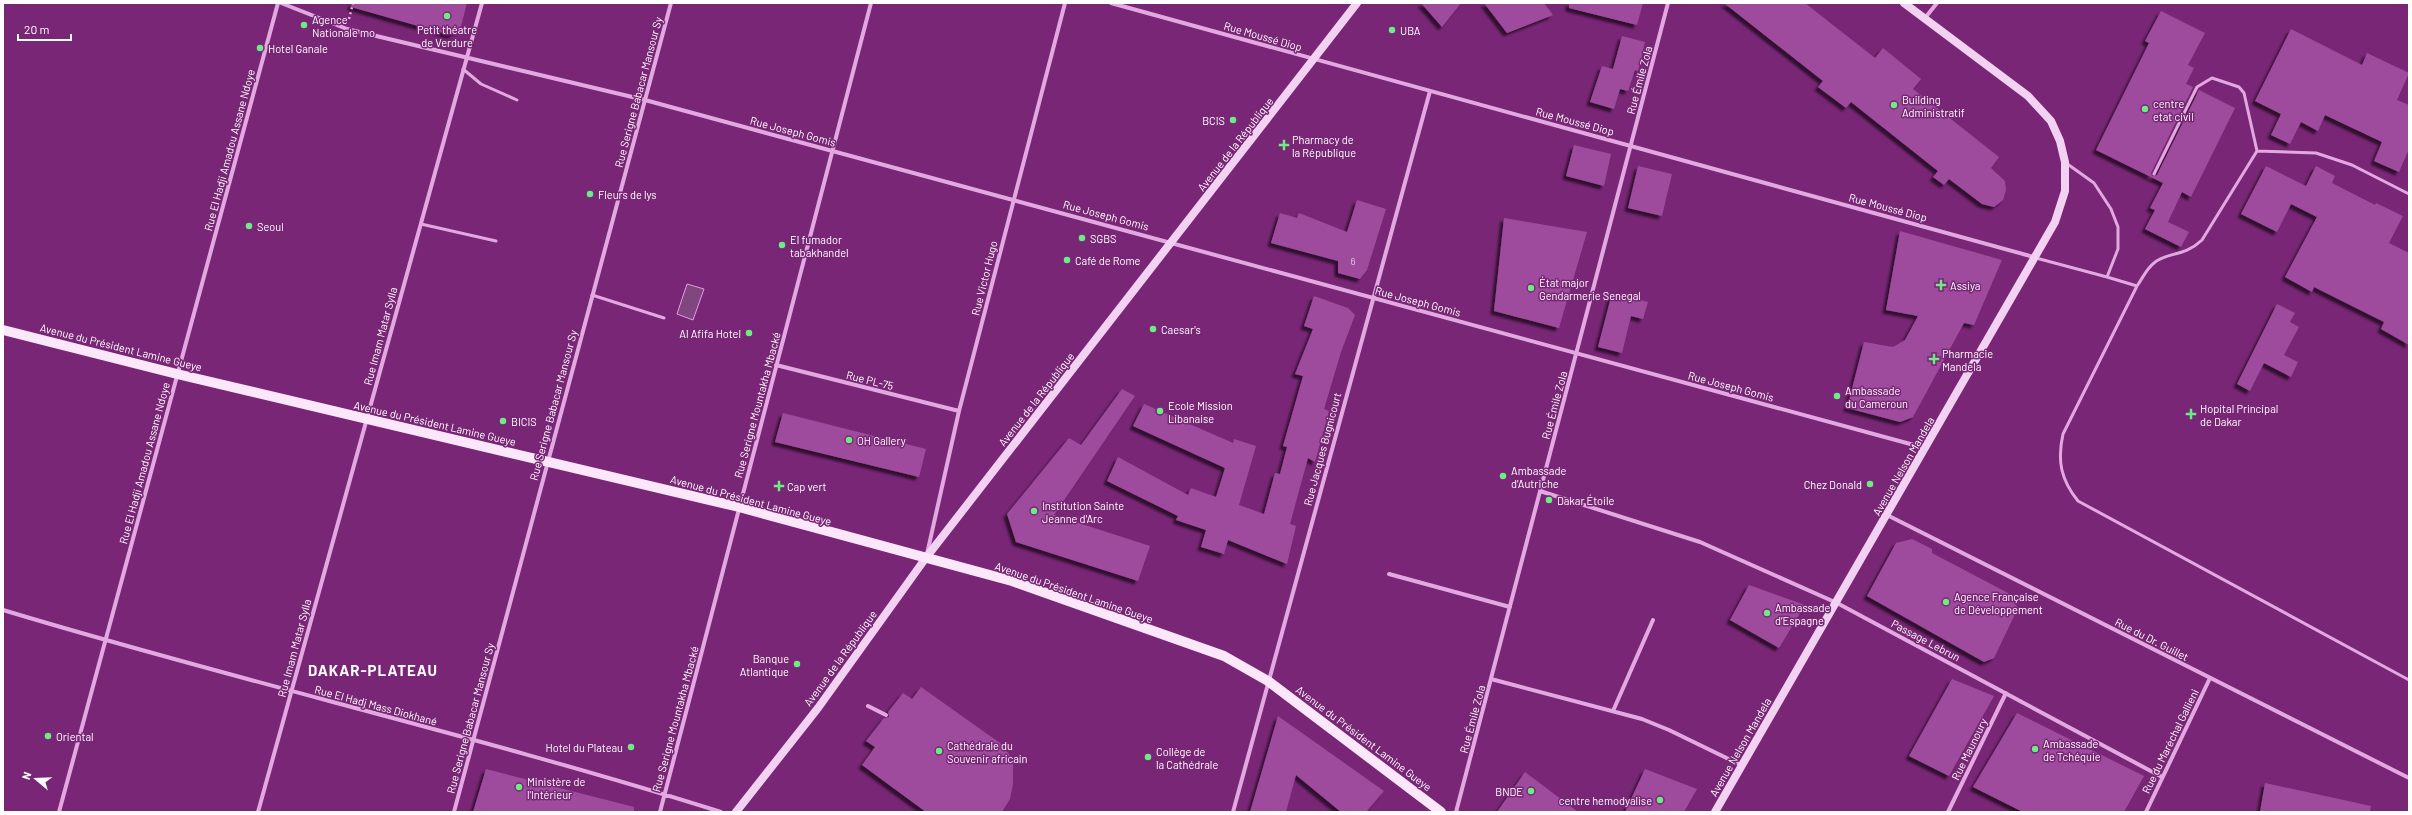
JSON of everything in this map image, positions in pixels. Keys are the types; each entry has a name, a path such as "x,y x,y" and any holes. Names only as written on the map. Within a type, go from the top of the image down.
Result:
{"main road":[{"name":"Avenue du Président Lamine Gueye","path":"3,330 177,374 739,507 926,559 1012,581 1217,653 1242,665 1268,681 1441,812"}],"street":[{"name":"Rue El Hadji Amadou Assane Ndoye","path":"59,812 278,3"},
{"name":"Rue Joseph Gomis","path":"281,3 346,29 645,100 1172,242 1926,449"},
{"name":"Rue Imam Matar Sylla","path":"258,812 482,3"},
{"name":"Rue Serigne Babacar Mansour Sy","path":"454,812 671,3"},
{"name":"Rue Serigne Mountakha Mbacké","path":"660,812 871,3"},
{"name":"Rue Victor Hugo","path":"926,559 959,411 1065,3"},
{"name":"Rue Moussé Diop","path":"1111,3 2034,257"},
{"name":"Avenue de la République","path":"736,812 818,708 926,559 1357,3"},
{"name":"Rue Émile Zola","path":"1456,812 1668,3"},
{"name":"Avenue Nelson Mandela","path":"1715,812 1741,765 1838,603 1926,449 2058,214 2065,192 2065,162 2060,141 2051,121 2028,96 1904,3"},
{"path":"1925,18 1937,3"},
{"name":"Rue Jacques Bugnicourt","path":"1234,812 1372,298 1430,91"},
{"name":"Rue PL-75","path":"776,365 959,411"},
{"name":"Passage Lebrun","path":"1540,492 1700,542 1729,553 1838,603 2162,777"},
{"name":"Rue du Dr. Guillet","path":"1887,515 2409,778"},
{"path":"1389,574 1510,607"},
{"name":"Rue El Hadj Mass Diokhané","path":"3,610 106,641 665,794 721,812"},
{"path":"1613,711 1653,620"},
{"name":"Rue du Maréchal Gallieni","path":"2146,812 2210,678"},
{"path":"1492,679 1613,711 1669,730 1741,765"},
{"name":"Rue Maunoury","path":"1948,812 2006,693"},
{"path":"868,706 886,715"}],"lane":[{"path":"463,69 481,84 517,100"},
{"path":"2154,174 2197,87 2212,78 2239,87 2244,93 2257,151 2202,240 2193,249 2155,262 2137,286 2063,434 2059,452 2061,472 2067,488 2078,501 2409,680"},
{"path":"2257,151 2316,153 2352,165 2409,194"},
{"path":"2065,162 2094,183 2111,209 2118,227 2118,249 2107,277"},
{"path":"421,224 496,241"},
{"path":"2034,257 2137,286"},
{"path":"592,295 664,318"}],"path":[{"path":"346,29 353,3"}],"shaded area":[{"path":"687,284 704,289 693,320 677,314"}],"building":[{"path":"352,3 467,3 460,30 450,35 351,7"},
{"path":"1421,3 1461,3 1442,27"},
{"path":"1484,3 1544,3 1553,15 1507,33"},
{"path":"1569,3 1643,3 1637,25 1569,8"},
{"name":"Building Administratif","path":"1724,3 1805,3 1875,58 1883,48 1921,79 1913,89 1999,157 1991,168 2005,181 2006,190 2003,200 1994,207 1982,204 1949,179 1944,185 1933,177 1938,171 1851,102 1846,108 1818,87 1823,81"},
{"path":"2161,11 2205,33 2188,65 2194,68 2186,84 2193,87 2151,173 2152,176 2157,175 2199,90 2235,108 2191,197 2182,192 2168,222 2189,232 2181,247 2145,229 2155,210 2150,208 2163,183 2096,150 2149,43 2145,41"},
{"path":"2291,29 2362,65 2367,53 2409,73 2397,100 2409,105 2409,149 2399,172 2374,161 2382,142 2325,115 2318,131 2301,122 2290,144 2271,135 2281,114 2255,101"},
{"path":"1622,36 1645,42 1638,71 1635,70 1628,91 1620,89 1614,109 1590,102 1602,66 1613,69"},
{"path":"1574,145 1611,154 1604,186 1566,176"},
{"path":"1638,166 1672,174 1662,216 1628,208"},
{"path":"2266,166 2306,186 2316,166 2335,176 2332,183 2375,205 2376,203 2403,216 2389,243 2409,253 2409,345 2381,329 2384,322 2314,287 2312,292 2285,277 2317,217 2291,204 2277,232 2241,214"},
{"path":"1357,200 1386,209 1367,270 1360,279 1338,273 1338,261 1271,243 1280,213 1297,218 1299,213 1347,232"},
{"path":"1504,218 1587,232 1559,328 1494,311"},
{"path":"1900,231 2002,260 1974,325 1964,323 1913,417 1900,422 1847,408 1864,342 1893,347 1905,340 1918,316 1886,310"},
{"path":"1612,293 1648,302 1643,319 1631,316 1622,353 1598,347"},
{"path":"1314,296 1348,308 1355,315 1341,352 1324,409 1329,411 1315,462 1308,458 1290,524 1296,526 1287,564 1228,540 1224,554 1201,547 1206,530 1176,520 1178,516 1107,481 1118,457 1188,495 1191,488 1216,497 1225,468 1133,426 1144,404 1233,443 1234,439 1256,446 1239,505 1264,514 1275,473 1280,474 1287,447 1283,446 1303,376 1295,374 1313,329 1304,326"},
{"path":"2277,304 2295,313 2290,322 2299,327 2284,355 2298,362 2291,377 2264,363 2250,391 2237,384"},
{"name":"Institution Sainte Jeanne d'Arc","path":"1122,389 1135,396 1054,515 1150,546 1138,581 1016,542 1007,514 1069,438 1081,445"},
{"path":"783,413 926,449 919,477 775,442"},
{"name":"Agence Française de Développement","path":"1912,539 1932,549 1932,553 2008,593 2018,608 1994,658 1984,662 1867,596 1896,543"},
{"name":"Ambassade d’Espagne","path":"1749,585 1805,605 1779,648 1730,620"},
{"path":"1952,679 1994,696 1949,776 1909,756"},
{"name":"Cathédrale du Souvenir africain","path":"921,687 1000,743 1009,754 1013,765 1013,784 1010,799 1002,812 926,812 862,765 875,747 866,741 884,718 889,717 888,712 903,693 912,699"},
{"path":"2017,713 2144,776 2124,812 2023,812 1973,787"},
{"path":"1278,716 1384,791 1366,812 1341,812 1296,775 1286,812 1250,812"},
{"name":"Ministère de l'Intérieur","path":"486,769 634,807 634,812 473,812"},
{"name":"centre hemodyalise","path":"1645,769 1697,789 1684,812 1625,812"},
{"name":"BNDE","path":"1525,772 1578,812 1497,812"},
{"path":"2265,783 2371,806 2370,812 2260,812"}],"place":[{"name":"Petit théatre de Verdure","path":"447,16"},
{"name":"Agence Nationale mo","path":"304,25"},
{"name":"UBA","path":"1392,30"},
{"name":"Hotel Ganale","path":"260,48"},
{"name":"Building Administratif","path":"1894,105"},
{"name":"centre etat civil","path":"2145,109"},
{"name":"BCIS","path":"1233,120"},
{"name":"Pharmacy de la République","path":"1284,145"},
{"name":"Fleurs de lys","path":"590,194"},
{"name":"Seoul","path":"249,226"},
{"name":"SGBS","path":"1082,238"},
{"name":"El fumador tabakhandel","path":"782,245"},
{"name":"Café de Rome","path":"1067,260"},
{"name":"Assiya","path":"1941,285"},
{"name":"État major Gendarmerie Senegal","path":"1531,288"},
{"name":"Caesar's","path":"1153,329"},
{"name":"Al Afifa Hotel","path":"749,333"},
{"name":"Pharmacie Mandela","path":"1934,359"},
{"name":"Ambassade du Cameroun","path":"1837,396"},
{"name":"Ecole Mission Libanaise","path":"1160,411"},
{"name":"Hopital Principal de Dakar","path":"2191,414"},
{"name":"BICIS","path":"503,421"},
{"name":"OH Gallery","path":"849,440"},
{"name":"Ambassade d'Autriche","path":"1503,476"},
{"name":"Chez Donald","path":"1870,484"},
{"name":"Cap vert","path":"779,486"},
{"name":"Dakar Étoile","path":"1549,500"},
{"name":"Institution Sainte Jeanne d'Arc","path":"1034,511"},
{"name":"Agence Française de Développement","path":"1946,602"},
{"name":"Ambassade d’Espagne","path":"1767,613"},
{"name":"Banque Atlantique","path":"797,664"},
{"name":"Oriental","path":"48,736"},
{"name":"Hotel du Plateau","path":"631,747"},
{"name":"Ambassade de Tchéquie","path":"2035,749"},
{"name":"Cathédrale du Souvenir africain","path":"939,751"},
{"name":"Collège de la Cathédrale","path":"1148,757"},
{"name":"Ministère de l'Intérieur","path":"519,787"},
{"name":"BNDE","path":"1531,791"},
{"name":"centre hemodyalise","path":"1660,800"}],"district":[{"name":"DAKAR-PLATEAU","path":"373,670"}]}
